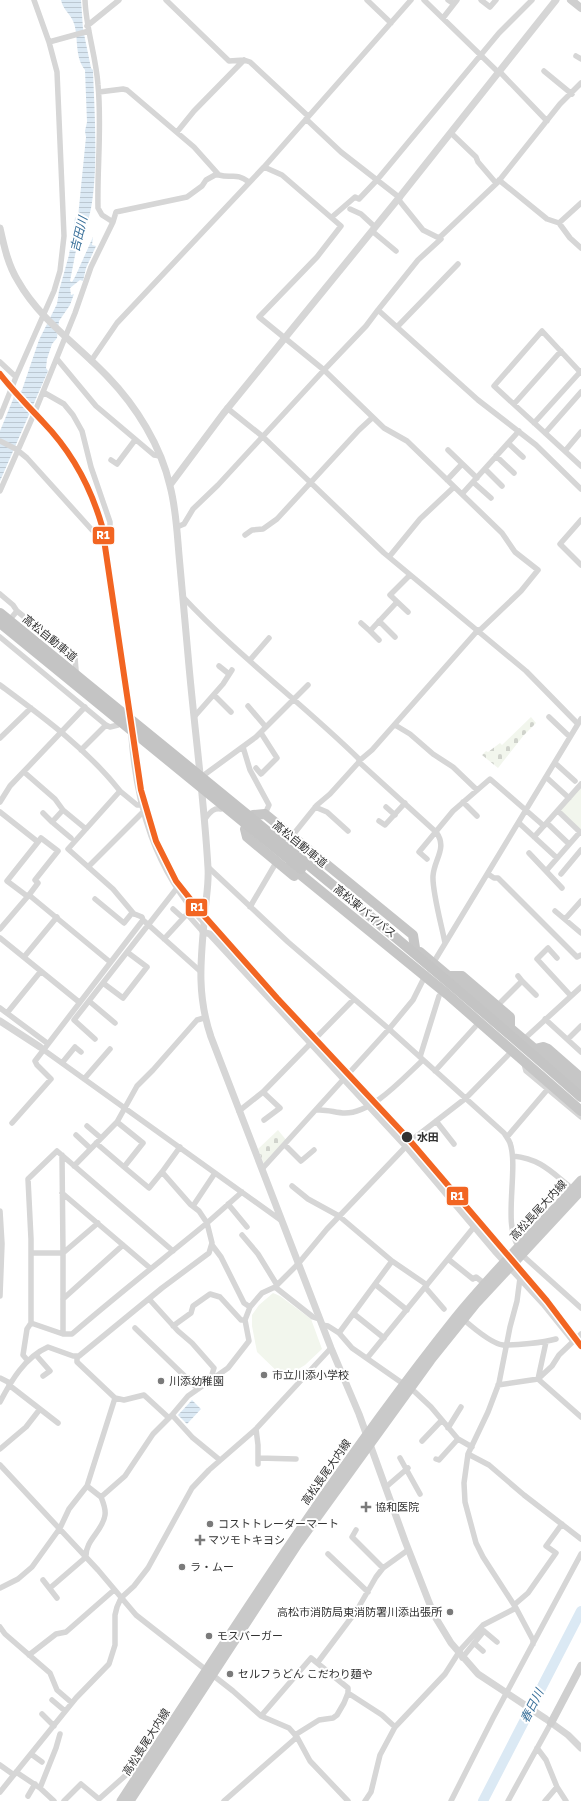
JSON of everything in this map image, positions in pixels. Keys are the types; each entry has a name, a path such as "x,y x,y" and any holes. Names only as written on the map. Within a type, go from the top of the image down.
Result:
{"highway":[{"name":"高松東バイパス","path":"0,607 15,614 76,670 253,815 336,877 415,948 581,1088"},
{"name":"高松自動車道","path":"0,613 354,903 581,1097"},
{"name":"高松東バイパス","path":"1,631 412,965 443,995 522,1059 581,1111"},
{"name":"高松自動車道","path":"1,631 417,963 581,1105"},
{"path":"253,815 265,814 292,836 336,877"},
{"path":"244,828 247,837 399,963 403,965 412,965"},
{"path":"449,976 462,976 510,1017 510,1027"},
{"path":"443,995 447,999 450,1006 475,1027 489,1038 500,1041"},
{"path":"535,1049 544,1047 548,1049 581,1078"}],"main road":[{"path":"571,0 581,8"},
{"name":"高松長尾大内線","path":"130,1801 290,1544 367,1434 507,1265 579,1192 581,1180"},
{"name":"高松長尾大内線","path":"121,1801 298,1544 370,1445 407,1386 485,1284 507,1265"},
{"path":"548,1721 581,1666"}],"street":[{"path":"0,417 52,296 60,271 64,236 57,72 49,42 34,0"},
{"path":"85,0 88,28 99,92 98,208 102,215 113,222"},
{"path":"49,42 88,28 119,0"},
{"path":"166,0 229,61 244,60 250,62 341,152 399,199 423,230 439,238 498,181 547,121 581,83"},
{"path":"367,0 391,22"},
{"path":"91,360 117,323 248,182 264,167 410,0"},
{"path":"424,0 499,71 547,121"},
{"path":"443,18 455,2 448,0"},
{"path":"481,0 490,7 496,0"},
{"path":"332,217 355,198 359,199 377,180 430,114 499,33 532,0"},
{"path":"170,485 227,408 399,199 556,0"},
{"path":"177,132 194,111 244,60"},
{"path":"544,71 572,94"},
{"path":"99,92 123,89 127,90 194,147 219,175"},
{"path":"451,133 498,181 547,220 559,223 570,238 581,248"},
{"path":"264,167 282,175 332,217 340,226 317,257 260,317 324,370 372,418 384,428 407,441 502,533 515,552 538,570 521,591 478,630 372,750 359,761 330,794 315,807 292,836"},
{"path":"0,491 82,298 90,268 113,222 116,212 186,197 210,177 219,175 237,175 248,182"},
{"path":"559,223 581,203"},
{"path":"350,209 361,214 396,250"},
{"path":"0,228 7,258 17,280 44,316 108,377 139,416 160,456 170,485 177,527 194,717 202,773 202,794 208,867 200,971 200,990 204,1018 239,1111 320,1322 367,1434 408,1550 434,1615 443,1632 461,1656 478,1674 568,1735 581,1748"},
{"path":"177,527 184,524 197,505 366,326 418,260 441,239"},
{"path":"396,327 458,264"},
{"path":"378,310 478,400 519,431 581,489"},
{"path":"534,423 581,372 542,332 494,386 514,404 534,423 581,466"},
{"path":"514,404 561,352"},
{"path":"57,359 96,406 154,455 160,456"},
{"path":"0,362 16,377"},
{"path":"0,442 17,450 27,458 92,530 100,534 107,534 110,529 110,522 91,467 82,430 64,404 43,392"},
{"path":"545,433 581,392"},
{"path":"227,408 262,436 389,557 526,671 579,722 425,976 413,1000 317,1110 285,1145 271,1157 262,1169"},
{"path":"245,535 252,530 263,529 277,519 310,482 372,418"},
{"path":"462,494 519,431"},
{"path":"565,451 581,432"},
{"path":"111,460 117,464 135,440"},
{"path":"508,443 523,457"},
{"path":"448,450 491,498"},
{"path":"496,456 514,473"},
{"path":"447,480 462,464"},
{"path":"485,469 502,486"},
{"path":"389,557 420,519 454,487"},
{"path":"581,520 560,544 581,565"},
{"path":"408,612 390,595 410,575"},
{"path":"0,594 14,605 15,614"},
{"path":"183,597 210,625 345,746 359,761 436,832 440,838 441,852 433,878 445,943"},
{"path":"370,631 397,602"},
{"path":"379,621 395,637"},
{"path":"361,623 379,640"},
{"path":"1,631 106,725 112,727 118,725"},
{"path":"250,660 269,638"},
{"path":"194,717 214,695 231,672 219,666"},
{"path":"0,685 61,731 103,770 120,791 140,806"},
{"path":"202,773 243,747 261,733 266,726 308,685"},
{"path":"214,695 231,712"},
{"path":"248,706 266,726"},
{"path":"0,802 10,786 85,707"},
{"path":"0,738 31,708"},
{"path":"549,717 570,737"},
{"path":"394,725 410,734 433,754 453,767 477,790"},
{"path":"81,750 104,727"},
{"path":"256,768 261,774 277,758 261,733"},
{"path":"130,735 134,770 142,812 163,863 189,906 204,923"},
{"path":"243,747 250,770 269,805 265,814"},
{"path":"555,763 575,781"},
{"path":"24,772 54,799 63,810 86,829"},
{"path":"546,777 569,798"},
{"path":"427,859 417,851 436,832 449,815 490,779 526,811 569,844"},
{"path":"534,837 581,784"},
{"path":"120,791 68,849 113,889 134,914 142,917 143,920 200,971"},
{"path":"463,802 477,816"},
{"path":"379,821 385,825 405,803"},
{"path":"315,807 327,812 348,831"},
{"path":"386,807 395,815"},
{"path":"204,820 212,811 218,808 221,809"},
{"path":"52,822 63,810"},
{"path":"546,871 580,832 558,811"},
{"path":"0,812 38,842"},
{"path":"88,867 142,812"},
{"path":"43,813 71,838"},
{"path":"519,823 557,858"},
{"path":"0,929 28,896 38,883 35,880 58,851 41,838 7,881 28,896 57,917 110,962"},
{"path":"561,874 581,850"},
{"path":"529,853 562,888"},
{"path":"250,907 277,861"},
{"path":"208,867 250,907 491,1120 507,1137 513,1156 512,1216 515,1239 520,1251 581,1308"},
{"path":"488,874 494,878 498,878 577,957 581,955"},
{"path":"95,1039 74,1020 177,888"},
{"path":"95,899 124,923 132,913 134,914"},
{"path":"566,919 581,901"},
{"path":"173,909 183,918"},
{"path":"555,911 581,933"},
{"path":"164,939 188,914 203,932 210,934 406,1146 507,1265 544,1304 573,1340"},
{"path":"24,957 57,917"},
{"path":"12,1123 51,1079 37,1065 35,1060 41,1048 47,1043 143,920"},
{"path":"0,938 79,1002"},
{"path":"557,958 548,948 537,959 571,996"},
{"path":"103,982 123,998 147,967 127,952"},
{"path":"7,1013 41,971"},
{"path":"518,976 536,995"},
{"path":"497,1006 522,981"},
{"path":"101,1497 128,1472 153,1434 188,1396 228,1368 249,1342 245,1320 250,1307 262,1293 276,1286 298,1264 339,1216 406,1146 466,1098 524,1039 581,988"},
{"path":"317,1110 345,1113 369,1106 383,1096 422,1058 443,995"},
{"path":"239,1111 264,1092 354,999"},
{"path":"89,1001 115,1023"},
{"path":"0,1008 47,1043"},
{"path":"74,1166 117,1122 137,1086 197,1020 204,1018"},
{"path":"545,1019 581,1052"},
{"path":"0,1021 84,1078 282,1221"},
{"path":"568,1040 581,1026"},
{"path":"435,1071 475,1027"},
{"path":"62,1063 75,1046 82,1052"},
{"path":"84,1078 110,1049"},
{"path":"522,1059 526,1072 581,1117"},
{"path":"507,1137 547,1090"},
{"path":"264,1092 280,1108 264,1120"},
{"path":"436,1121 454,1144"},
{"path":"117,1122 143,1143 124,1167"},
{"path":"87,1126 101,1138"},
{"path":"76,1135 90,1148"},
{"path":"96,1143 149,1188 180,1147"},
{"path":"285,1145 301,1161 314,1150"},
{"path":"28,1361 22,1355 27,1329 31,1323 31,1253 28,1179 56,1151 173,1251"},
{"path":"62,1155 63,1334"},
{"path":"513,1156 529,1158 541,1164 579,1192"},
{"path":"162,1172 192,1206 199,1211 207,1223 212,1245 221,1257 244,1303 250,1307"},
{"path":"192,1206 215,1173"},
{"path":"292,1186 308,1199 339,1216 392,1261 426,1286 444,1309"},
{"path":"31,1323 63,1334 72,1334 150,1268 207,1223 242,1192"},
{"path":"62,1193 150,1268"},
{"path":"228,1204 247,1227"},
{"path":"0,1211 2,1244 0,1296"},
{"path":"31,1253 63,1254 98,1223"},
{"path":"368,1357 474,1227"},
{"path":"242,1235 258,1254 276,1286 313,1317 339,1333 352,1348 368,1357 407,1386 431,1407 458,1439 472,1447"},
{"path":"63,1299 122,1244"},
{"path":"0,1402 9,1384 28,1361 36,1354 48,1347 73,1356 77,1356 84,1352 209,1253 212,1245"},
{"path":"448,1259 473,1279 476,1277 485,1284"},
{"path":"339,1333 376,1285 392,1261"},
{"path":"520,1278 515,1314 506,1344 498,1385 491,1406 468,1454 464,1483 465,1502 476,1542 483,1557 515,1606 533,1644"},
{"path":"376,1285 406,1310"},
{"path":"173,1326 191,1313 193,1306 210,1294 220,1297 241,1320 245,1320"},
{"path":"149,1299 214,1368 210,1381"},
{"path":"354,1314 384,1338"},
{"path":"463,1319 488,1338 503,1345 546,1342 556,1339"},
{"path":"134,1328 198,1389"},
{"path":"498,1385 538,1379 552,1366 559,1355 573,1340 581,1334"},
{"path":"538,1379 546,1342"},
{"path":"0,1792 65,1711 109,1664 115,1645 116,1610 121,1598 134,1586 148,1568 192,1488 220,1460 256,1430 331,1348"},
{"path":"36,1354 50,1371 43,1376"},
{"path":"77,1356 77,1362 115,1398 124,1400 144,1395 220,1460"},
{"path":"0,1378 58,1423"},
{"path":"538,1379 581,1417"},
{"path":"0,1588 18,1579 32,1567 60,1528 69,1509 87,1486 115,1398"},
{"path":"448,1428 461,1407"},
{"path":"0,1449 26,1427 40,1409"},
{"path":"422,1442 442,1420"},
{"path":"256,1430 258,1461 296,1459"},
{"path":"436,1459 439,1460 458,1439"},
{"path":"468,1454 489,1465 524,1495 581,1539"},
{"path":"400,1458 408,1469 420,1494"},
{"path":"0,1465 60,1528 136,1616 261,1716 289,1728 296,1736 310,1761 348,1801"},
{"path":"386,1487 408,1469"},
{"path":"50,1588 86,1557 87,1546 104,1520 106,1513 101,1497 87,1486"},
{"path":"461,1656 461,1649 483,1625 515,1606 528,1593 556,1554 546,1546 562,1524"},
{"path":"356,1530 352,1537 383,1568"},
{"path":"318,1662 357,1610 376,1577 383,1568 408,1550"},
{"path":"328,1554 368,1592"},
{"path":"451,1801 581,1554"},
{"path":"43,1580 57,1598"},
{"path":"29,1655 56,1634 66,1632 114,1590"},
{"path":"0,1628 50,1673 57,1690 72,1703"},
{"path":"365,1801 371,1792 380,1755 396,1727 484,1631 497,1642"},
{"path":"474,1643 483,1651"},
{"path":"224,1801 296,1736 319,1720 333,1718 337,1715 344,1703 348,1693 348,1688 318,1662 311,1658 308,1659 261,1716"},
{"path":"348,1693 382,1715 396,1727"},
{"path":"52,1700 65,1711"},
{"path":"42,1714 54,1726"},
{"path":"508,1801 537,1748 548,1721"},
{"path":"28,1796 38,1786 56,1748 60,1734"},
{"path":"537,1748 546,1760 557,1787 566,1801"},
{"path":"31,1754 42,1762"},
{"path":"64,1801 81,1784 99,1799 144,1758 148,1760"},
{"path":"0,1765 38,1786 54,1801"},
{"path":"545,1801 557,1787"}],"green space":[{"path":"531,717 536,723 524,735 498,768 482,755 500,743 502,745"},
{"path":"581,781 581,831 559,810"},
{"path":"278,1130 287,1141 271,1155 264,1164 258,1149"},
{"path":"273,1293 280,1296 311,1319 322,1349 305,1365 284,1378 257,1352 252,1326 252,1315 259,1305"}],"water":[{"name":"吉田川","path":"61,0 81,0 83,29 91,68 93,70 95,109 94,185 91,208 86,227 78,240 70,281 72,282 75,277 93,237 92,245 96,246 86,268 83,281 80,280 70,288 71,295 74,294 70,305 59,321 57,338 52,344 47,359 46,368 48,371 0,481 0,431 14,397 22,390 39,340 57,304 69,255 75,218 78,217 87,122 85,70 79,58 76,31 72,19 63,6"},
{"path":"192,1400 201,1409 187,1424 178,1415"}],"waterway":[{"name":"春日川","path":"483,1801 581,1611"}],"transit line":[{"name":"R1","path":"0,374 53,433 71,458 86,484 102,526 141,790 156,841 176,881 199,910 277,998 405,1135 547,1301 581,1346"}],"place":[{"name":"水田","path":"407,1137"},
{"name":"市立川添小学校","path":"264,1375"},
{"name":"川添幼稚園","path":"161,1381"},
{"name":"協和医院","path":"366,1507"},
{"name":"コストトレーダーマート","path":"210,1524"},
{"name":"マツモトキヨシ","path":"200,1540"},
{"name":"ラ・ムー","path":"182,1567"},
{"name":"高松市消防局東消防署川添出張所","path":"450,1612"},
{"name":"モスバーガー","path":"209,1636"},
{"name":"セルフうどん こだわり麺や","path":"230,1674"}]}
